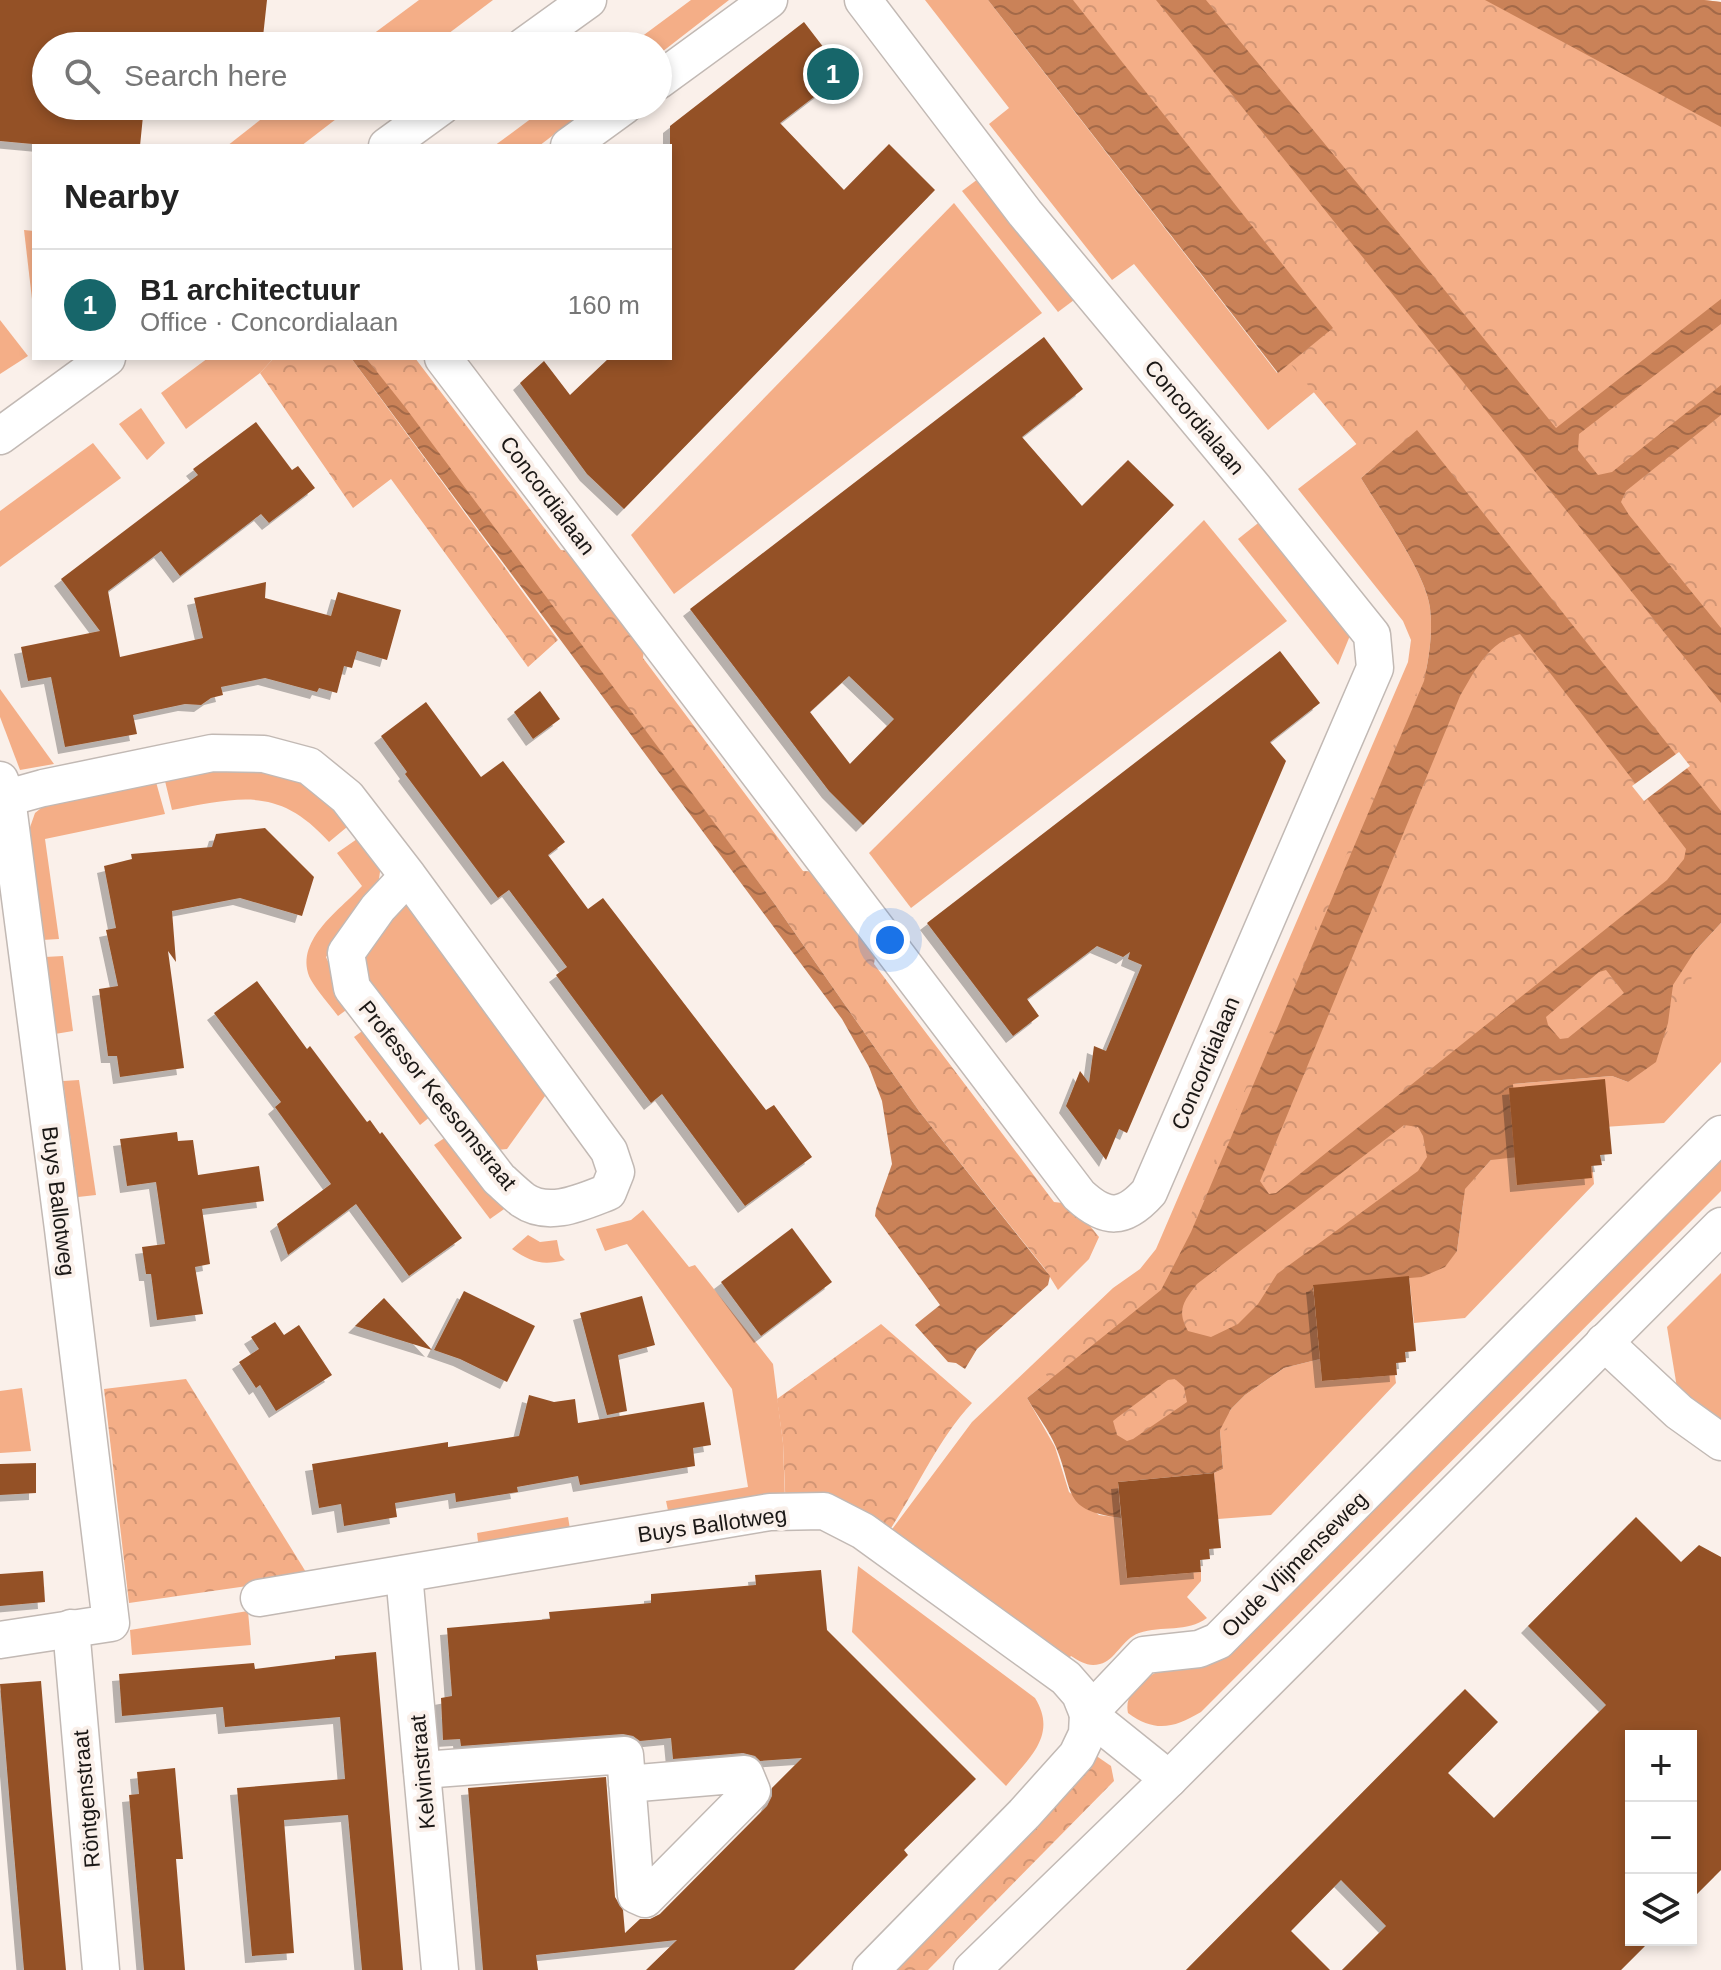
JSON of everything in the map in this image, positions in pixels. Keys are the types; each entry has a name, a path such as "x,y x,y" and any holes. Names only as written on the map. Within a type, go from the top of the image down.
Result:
{"street":[{"path":"543,32 588,0"},
{"path":"672,71 769,0"},
{"name":"Concordialaan","path":"445,360 1079,1195 1094,1209 1113,1214 1133,1210 1149,1192 1375,668 1372,635 1025,213 863,0"},
{"path":"390,144 423,120"},
{"path":"572,144 605,120"},
{"path":"0,436 104,360"},
{"name":"Professor Keesomstraat","path":"3,789 43,788 212,753 264,754 309,766 347,797 408,876 609,1151 616,1172 608,1192 572,1206 548,1208 525,1202 499,1179 352,988 346,953 378,908 408,876"},
{"name":"Buys Ballotweg","path":"3,789 15,977 111,1623 71,1628"},
{"name":"Oude Vlijmenseweg","path":"871,1970 1024,1814 1077,1755 1087,1734 1088,1714 1144,1655 1199,1649 1218,1641 1721,1134"},
{"path":"972,1970 1169,1779 1721,1226"},
{"path":"1604,1342 1679,1412 1721,1442"},
{"name":"Buys Ballotweg","path":"259,1598 770,1512 824,1511 863,1531 1066,1678 1080,1694 1088,1714 1169,1779"},
{"name":"Kelvinstraat","path":"404,1574 440,1970"},
{"path":"0,1640 71,1628"},
{"name":"Röntgenstraat","path":"71,1628 101,1970"},
{"path":"422,1770 625,1755 627,1784"}],"green space":[{"path":"419,0 493,0 451,32 376,32"},
{"path":"691,0 729,0 672,44 672,32 648,32"},
{"path":"925,0 988,0 1277,373 1333,328 1357,357 1268,430 1134,264 1112,280 989,124 1009,108"},
{"path":"991,0 1721,2 1721,904 1697,943 1689,994 1663,1040 1501,1049 1495,1142 1469,1192 1439,1238 1300,1260 1234,1375 1227,1430 1093,1456 1040,1364 1183,1233 1446,624 1437,542"},
{"path":"260,120 335,120 304,144 230,144"},
{"path":"529,120 573,120 542,144 497,144"},
{"path":"986,173 1082,294 1058,312 962,191"},
{"path":"954,203 1042,313 674,594 631,535"},
{"path":"24,230 32,231 32,299"},
{"path":"0,320 28,356 0,374"},
{"path":"205,360 272,360 260,373 186,429 161,393"},
{"path":"272,360 352,360 558,640 528,667 391,479 353,508 260,373"},
{"path":"367,360 417,360 561,550 581,552 645,638 643,658 803,871 823,872 877,945 874,964 1054,1202 1072,1204 1099,1237 1089,1259 1058,1290 1045,1269 919,1111 774,903"},
{"path":"141,408 165,443 147,460 119,424"},
{"path":"1398,412 1417,430 1361,478 1411,560 1427,594 1431,627 1424,681 1161,1290 1027,1398 1055,1447 1069,1492 1099,1515 1121,1518 1127,1578 1201,1572 1201,1581 1187,1597 1207,1618 1191,1626 1139,1633 1100,1664 1088,1664 1071,1656 1065,1663 890,1532 972,1422 1113,1288 1140,1269 1156,1249 1408,662 1411,640 1403,621 1298,489"},
{"path":"93,443 121,478 0,567 0,511"},
{"path":"1204,520 1287,621 911,908 869,853"},
{"path":"1262,520 1351,633 1338,665 1238,539"},
{"path":"0,689 54,764 20,770 0,717"},
{"path":"243,767 308,783 348,816 347,827 329,842 292,811 256,800 218,802 172,810 165,781 217,768"},
{"path":"156,782 165,814 45,839 59,939 42,940 28,833 35,813 45,805"},
{"path":"357,839 381,860 371,903 326,957 349,1008 338,1016 311,980 307,966 308,953 321,928 362,886 337,853"},
{"path":"407,894 545,1082 545,1096 507,1149 497,1150 359,974 366,941"},
{"path":"1721,923 1721,1062 1664,1123 1589,1128 1594,1184 1465,1318 1414,1323 1409,1276 1422,1277 1457,1251 1465,1189 1491,1160 1513,1084 1612,1076 1628,1082 1668,1023 1695,951"},
{"path":"63,956 73,1031 55,1034 45,957"},
{"path":"365,1029 431,1116 420,1125 354,1037"},
{"path":"79,1080 96,1195 78,1197 63,1081"},
{"path":"446,1137 507,1207 490,1219 434,1145"},
{"path":"1721,1149 1721,1191 1201,1712 1182,1722 1164,1726 1147,1724 1128,1713 1131,1695 1144,1680 1181,1661"},
{"path":"643,1210 689,1267 695,1265 773,1364 783,1443 785,1499 670,1520 666,1501 748,1487 732,1389 627,1244 605,1251 596,1229 631,1220"},
{"path":"528,1235 540,1242 557,1240 560,1255 565,1260 537,1262 512,1249"},
{"path":"1721,1273 1721,1423 1679,1400 1667,1327"},
{"path":"881,1324 972,1403 934,1455 878,1547 786,1513 783,1443 777,1399"},
{"path":"1320,1359 1322,1381 1395,1375 1396,1383 1271,1515 1218,1519 1214,1473 1223,1469 1220,1430 1231,1409 1245,1395 1284,1368"},
{"path":"186,1379 309,1577 129,1603 104,1389"},
{"path":"22,1388 31,1451 0,1453 0,1391"},
{"path":"568,1517 571,1535 479,1550 477,1533"},
{"path":"858,1566 1035,1698 1041,1711 1042,1735 1031,1756 1006,1786 852,1632"},
{"path":"248,1611 251,1645 132,1655 130,1630"},
{"path":"1095,1755 1111,1766 1114,1781 928,1970 887,1970"}],"water":[{"path":"988,0 1073,0 1333,328 1278,373"},
{"path":"1156,0 1206,0 1556,428 1721,299 1721,324 1579,434 1578,450 1598,475 1612,472 1721,385 1721,415 1626,491 1621,502 1721,628 1721,703"},
{"path":"1485,0 1721,2 1721,127"},
{"path":"352,360 368,360 405,407 774,903 919,1111 1050,1276 1048,1285 977,1349 965,1369 948,1362 915,1325 940,1305 875,1216 892,1164 882,1101 869,1067 842,1019"},
{"path":"1417,430 1721,811 1721,923 1695,951 1673,985 1668,1023 1656,1062 1628,1082 1612,1076 1513,1084 1518,1157 1491,1160 1465,1189 1457,1251 1445,1267 1422,1277 1313,1286 1320,1359 1284,1368 1245,1395 1231,1409 1220,1430 1223,1469 1214,1473 1118,1482 1121,1518 1102,1515 1088,1510 1073,1497 1053,1441 1027,1398 1161,1290 1191,1232 1424,681 1431,627 1427,594 1411,560 1361,478","holes":["1520,634 1686,849 1684,859 1667,880 1276,1193 1269,1194 1260,1181 1460,696 1484,658 1509,638","1606,970 1624,993 1568,1038 1560,1039 1548,1025 1546,1017 1599,972","1404,1125 1418,1127 1427,1157 1418,1171 1277,1274 1258,1304 1238,1324 1211,1337 1188,1331 1182,1311 1197,1284","1175,1379 1184,1387 1187,1402 1133,1439 1127,1441 1117,1435 1113,1421 1168,1380"]}],"pier":[{"path":"1679,752 1690,766 1644,801 1632,786"}],"building":[{"path":"0,0 267,0 264,32 32,32 32,120 143,120 140,144 0,141"},
{"path":"804,22 844,74 780,123 844,190 889,144 935,190 624,509 587,474 520,383 544,361 570,395 607,360 672,360 670,126"},
{"path":"1044,337 1083,389 1022,437 1082,506 1128,460 1174,505 863,825 829,791 690,609","holes":["849,676 894,719 850,764 810,712"]},
{"path":"256,422 292,470 298,466 315,488 269,523 261,514 180,576 161,551 108,591 120,657 203,638 194,598 266,582 265,598 331,616 338,592 401,610 387,660 357,651 352,668 344,666 337,693 319,688 317,692 265,678 221,687 223,695 201,705 185,704 133,715 137,734 65,747 51,677 28,681 21,647 100,631 61,579 198,475 193,469"},
{"path":"1280,651 1320,703 1270,742 1286,761 1127,1133 1119,1129 1106,1160 1066,1106 1080,1071 1089,1083 1094,1046 1106,1051 1142,965 1128,959 1130,952 1123,957 1097,946 1027,999 1039,1016 1013,1036 927,923"},
{"path":"540,691 560,719 533,739 514,712"},
{"path":"426,702 481,777 503,761 565,842 548,855 588,909 603,898 766,1110 774,1105 812,1157 745,1206 662,1094 651,1103 556,975 567,967 509,890 498,898 405,774 407,772 381,736"},
{"path":"265,828 314,877 302,916 240,898 172,911 176,962 168,951 184,1068 120,1077 117,1056 108,1056 99,989 118,986 106,930 116,928 104,866 132,859 131,854 212,847 216,834"},
{"path":"257,981 307,1049 310,1046 367,1122 370,1120 380,1134 382,1132 462,1238 409,1276 356,1204 288,1255 277,1224 331,1184 275,1107 281,1102 214,1013"},
{"path":"1605,1079 1612,1154 1600,1155 1602,1165 1591,1166 1592,1178 1517,1185 1509,1088"},
{"path":"177,1132 178,1141 193,1140 198,1175 259,1166 264,1201 202,1209 210,1264 195,1267 203,1314 157,1320 151,1274 146,1274 142,1247 165,1244 156,1182 127,1186 120,1139"},
{"path":"792,1228 832,1282 761,1336 721,1282"},
{"path":"1409,1276 1416,1351 1405,1352 1406,1362 1396,1363 1397,1375 1322,1381 1313,1285"},
{"path":"464,1291 535,1326 507,1382 434,1350"},
{"path":"642,1296 655,1345 618,1355 627,1411 607,1415 580,1313"},
{"path":"384,1298 432,1350 355,1326"},
{"path":"275,1322 284,1335 299,1325 332,1375 276,1411 260,1385 256,1388 239,1362 259,1349 251,1337"},
{"path":"529,1395 554,1402 575,1399 578,1423 704,1402 711,1445 693,1448 695,1466 580,1485 578,1476 517,1487 518,1492 456,1502 455,1493 395,1503 397,1517 344,1526 341,1504 319,1508 312,1464 448,1442 448,1447 519,1436"},
{"path":"36,1463 36,1493 0,1495 0,1464"},
{"path":"1214,1473 1221,1548 1209,1549 1210,1559 1200,1560 1201,1572 1127,1578 1118,1482"},
{"path":"1636,1517 1681,1562 1699,1545 1721,1557 1721,1870 1697,1894 1697,1730 1625,1730 1625,1946 1645,1946 1621,1970 1342,1970 1386,1926 1341,1880 1291,1931 1330,1970 1186,1970 1465,1689 1498,1722 1448,1773 1494,1818 1606,1705 1528,1626"},
{"path":"821,1570 827,1630 976,1779 904,1850 908,1855 794,1970 646,1970 677,1940 536,1955 538,1970 483,1970 468,1788 606,1777 615,1897 623,1910 625,1933 640,1919 650,1919 660,1914 767,1806 772,1788 802,1758 760,1761 743,1753 673,1759 671,1738 640,1741 623,1734 461,1746 460,1739 443,1740 441,1698 452,1696 447,1628 550,1619 549,1612 651,1603 651,1594 756,1585 755,1575"},
{"path":"43,1571 45,1602 0,1606 0,1574"},
{"path":"376,1652 403,1970 362,1970 348,1815 284,1820 294,1953 252,1956 237,1788 345,1779 340,1717 225,1727 223,1707 122,1716 119,1674 254,1663 255,1669"},
{"path":"41,1681 66,1970 24,1970 0,1684"},
{"path":"175,1768 183,1859 176,1859 185,1970 144,1970 129,1795 139,1794 137,1772"}],"place":[{"name":"B1 architectuur","path":"833,74"}]}
